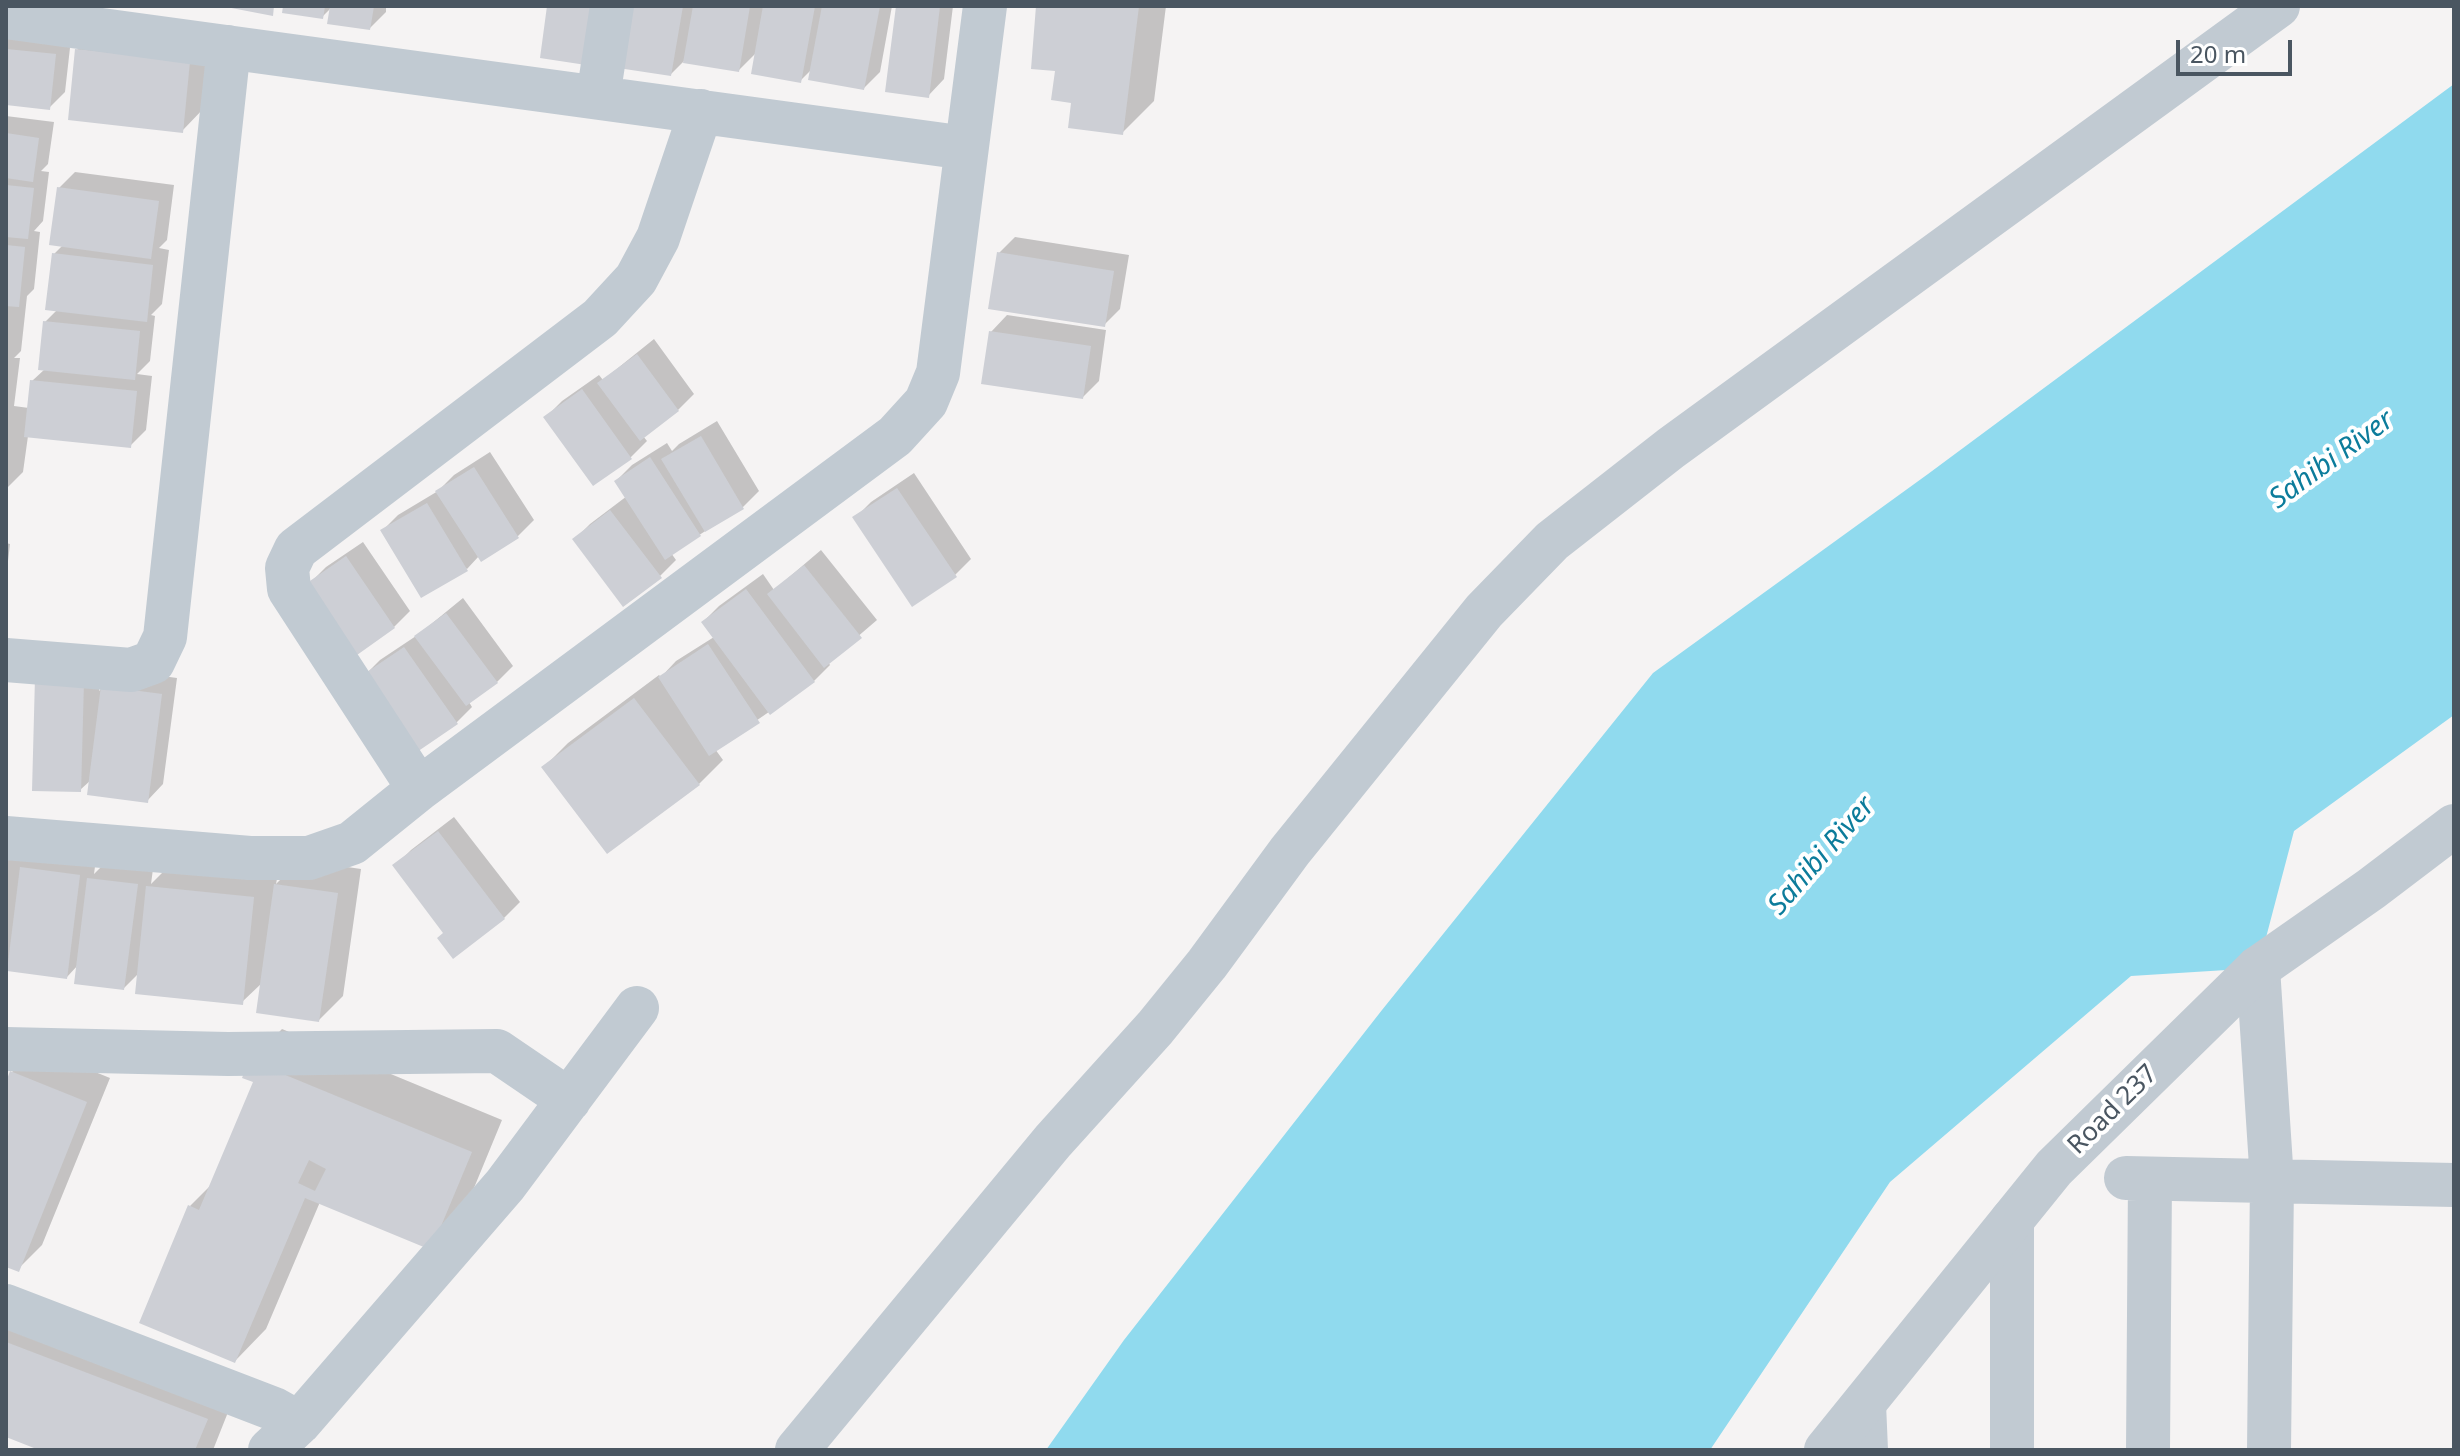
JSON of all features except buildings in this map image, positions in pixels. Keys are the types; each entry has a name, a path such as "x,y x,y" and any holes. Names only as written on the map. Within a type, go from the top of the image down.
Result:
{"street":[{"path":"598,97 612,6"},
{"path":"6,838 250,858 309,858 352,843 419,789 895,436 926,402 938,373 985,6"},
{"path":"797,1450 1053,1141 1164,1018 1290,851 1484,611 1552,541 1671,448 2278,6"},
{"path":"6,17 966,148"},
{"path":"6,660 131,670 153,662 165,637 229,47"},
{"path":"419,789 289,589 287,568 296,549 600,318 636,279 658,238 701,111"},
{"name":"Road 237","path":"1826,1450 2054,1168 2258,968 2454,826"},
{"path":"2258,968 2272,1181 2269,1450"},
{"path":"6,1306 274,1409 285,1436 505,1185 637,1008"},
{"path":"6,1049 228,1054 497,1051 569,1100"},
{"path":"2148,1450 2138,1178 2454,1185"},
{"path":"2012,1220 2012,1450"},
{"path":"1864,1404 1866,1450"}],"water":[{"name":"Sahibi River","path":"2454,84 2454,715 2294,831 2258,968 2131,976 1890,1182 1710,1450 1046,1450 1124,1340 1382,1010 1653,673 1928,474"}]}
